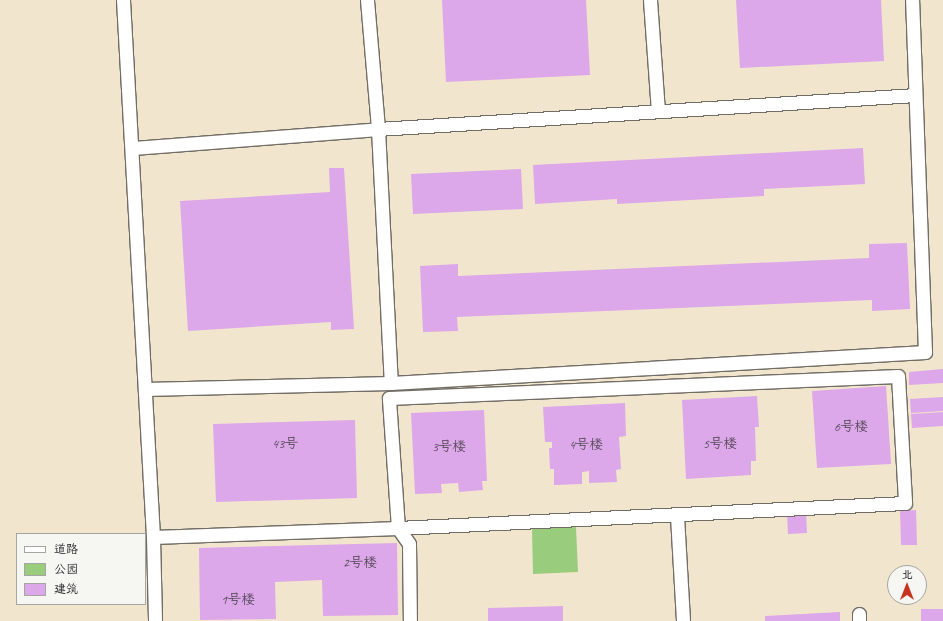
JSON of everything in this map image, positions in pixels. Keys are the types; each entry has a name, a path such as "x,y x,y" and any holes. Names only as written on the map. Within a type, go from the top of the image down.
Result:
{"street":[{"path":"123,0 133,148 153,537 155,621"},
{"path":"367,0 378,129 391,383"},
{"path":"650,0 658,111"},
{"path":"145,389 391,383 925,352 912,0"},
{"path":"133,148 378,129 915,95"},
{"path":"153,537 398,528 677,516 905,503 898,376 389,398 398,528 409,544 410,621"},
{"path":"677,516 683,621"}],"green space":[{"path":"576,527 578,572 533,574 532,529"}],"building":[{"path":"442,0 586,0 590,75 446,82"},
{"path":"736,0 881,0 884,61 740,68"},
{"path":"863,148 865,184 764,189 764,196 617,204 617,199 535,204 533,165"},
{"path":"329,168 344,168 354,329 331,330 331,322 188,331 180,201 330,192"},
{"path":"521,169 523,209 413,214 411,174"},
{"path":"907,243 910,309 872,311 872,300 457,317 458,331 423,332 420,266 458,264 458,276 869,258 869,244"},
{"path":"943,369 943,383 909,385 909,372"},
{"path":"886,386 891,464 817,468 812,391"},
{"path":"757,396 759,427 755,427 756,461 751,461 751,475 686,479 682,400"},
{"path":"943,397 943,411 911,413 910,399"},
{"path":"625,403 626,436 619,437 621,469 616,470 617,482 589,483 589,471 582,472 582,484 554,485 554,469 550,469 549,448 552,448 552,442 545,442 543,407"},
{"path":"484,410 487,481 482,481 483,490 459,492 458,483 441,484 442,493 415,494 411,413"},
{"path":"943,412 943,426 912,428 911,414"},
{"path":"355,420 357,498 216,502 213,424"},
{"path":"916,510 917,545 901,545 900,511"},
{"path":"806,513 807,533 788,534 787,514"},
{"path":"397,543 398,615 323,616 322,580 275,582 276,619 200,620 199,548"},
{"path":"563,606 563,621 488,621 488,608"},
{"path":"921,609 943,609 943,621 921,621"},
{"path":"840,612 840,621 765,621 765,616"}]}
